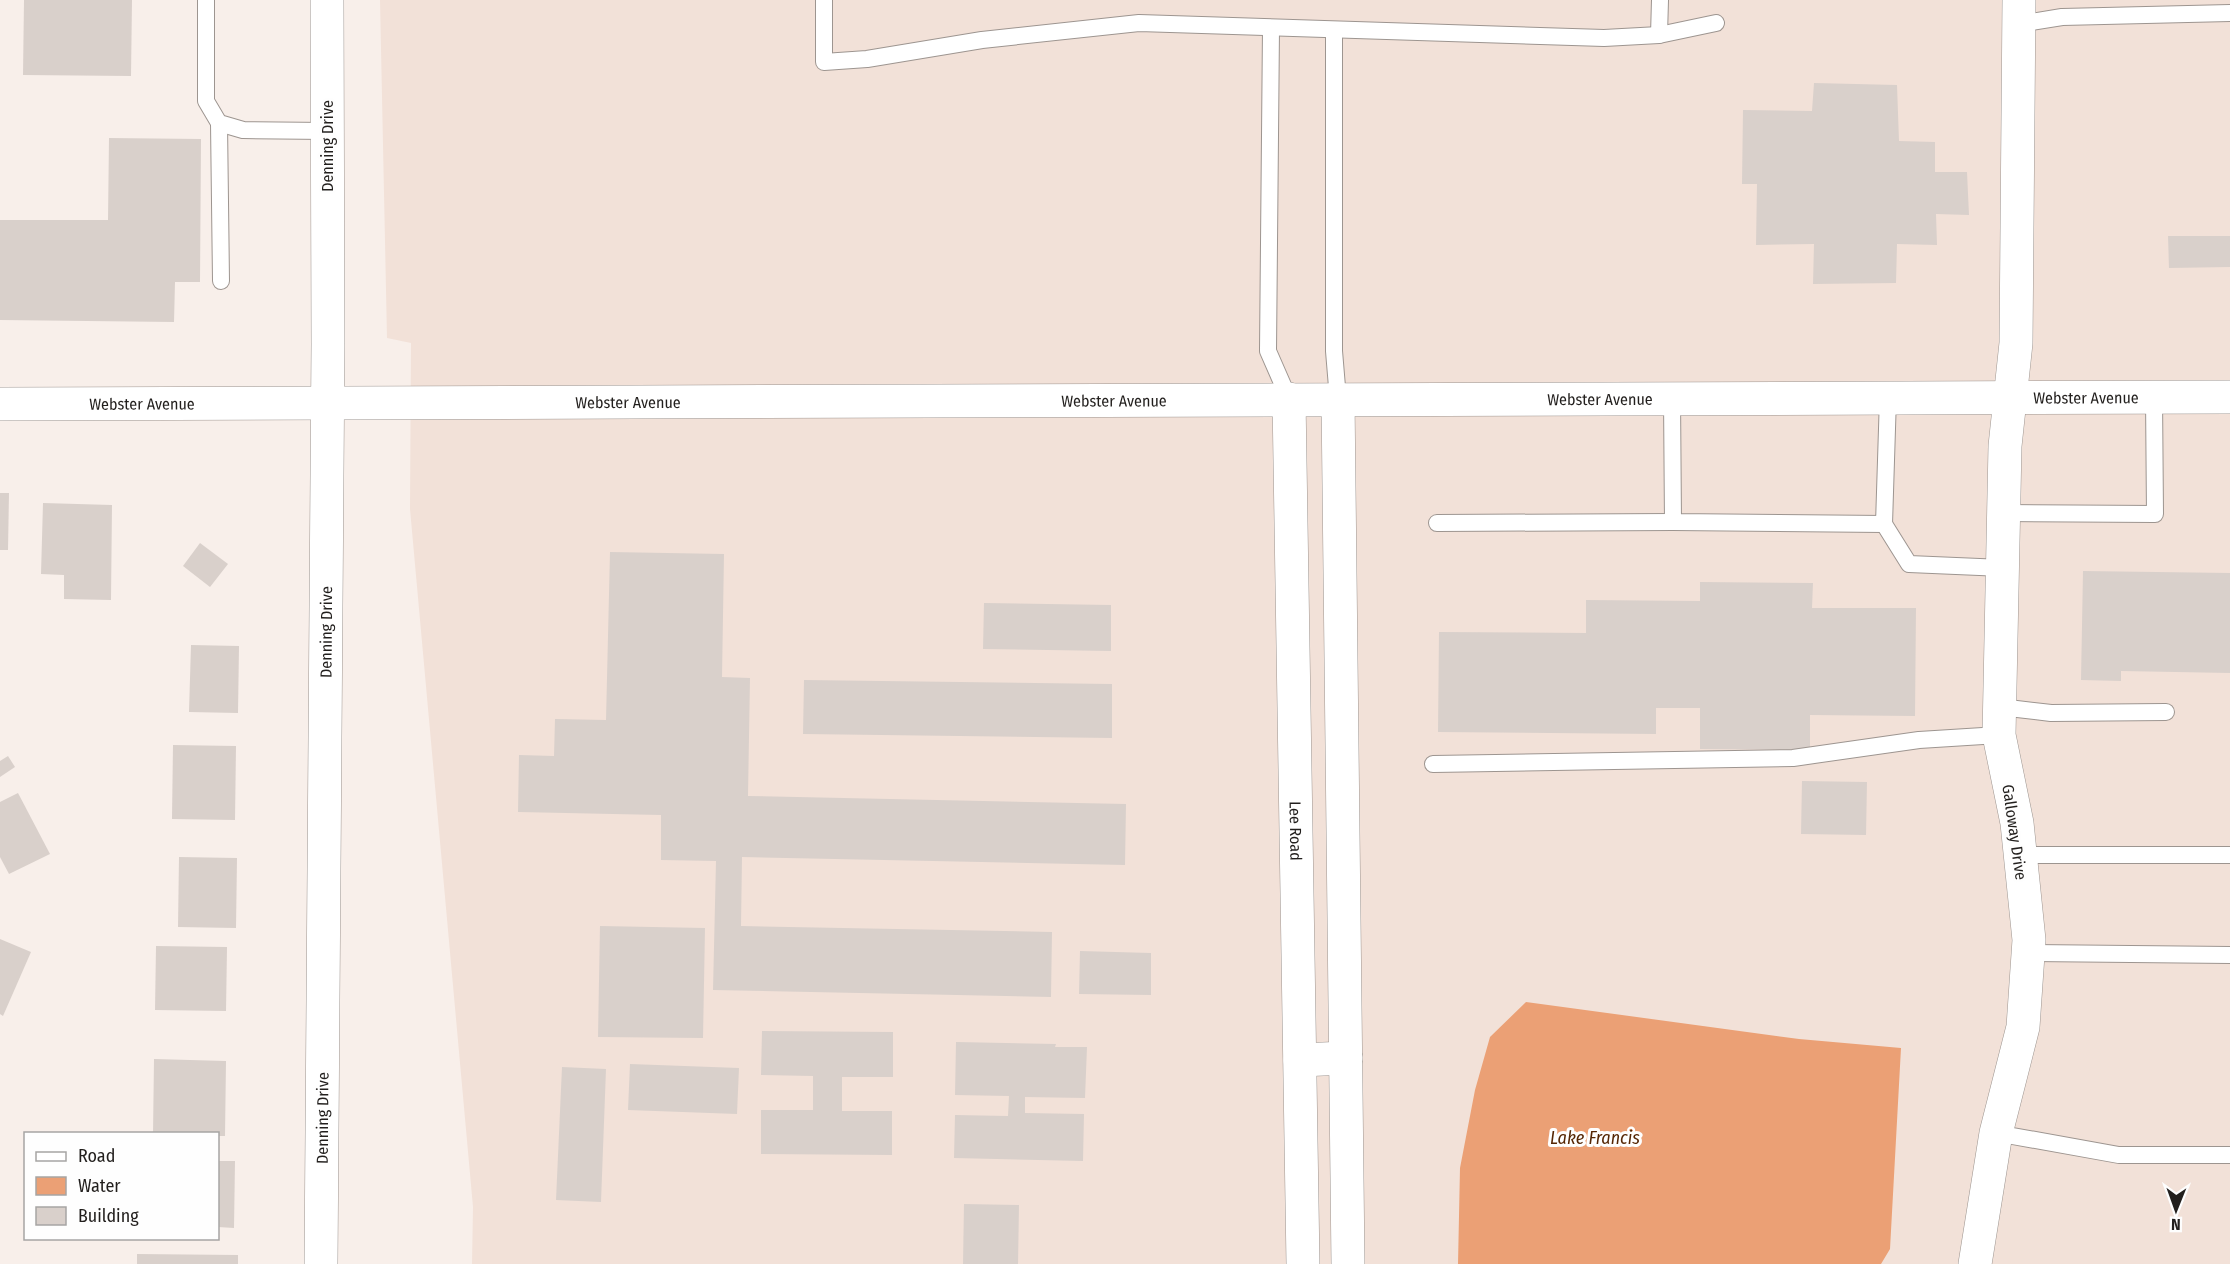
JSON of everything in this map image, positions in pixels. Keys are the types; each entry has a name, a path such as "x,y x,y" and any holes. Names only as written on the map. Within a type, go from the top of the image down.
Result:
{"street":[{"name":"Denning Drive","path":"321,1264 327,403 327,0"},
{"name":"Galloway Drive","path":"1975,1264 1996,1133 2023,1027 2029,940 2017,823 2000,721 2006,446 2016,343 2019,12"},
{"name":"Webster Avenue","path":"0,404 2230,397"},
{"name":"Lee Road","path":"1289,399 1303,1264"},
{"path":"1338,399 1348,1264"},
{"path":"1300,1060 1346,1058"}],"lane":[{"path":"206,0 206,101 219,123 221,281"},
{"path":"824,0 824,62 867,59 982,40 1139,23 1604,38 1659,35 1716,23"},
{"path":"1659,35 1660,0"},
{"path":"2019,12 2062,17 2230,13"},
{"path":"1271,28 1268,351 1289,399"},
{"path":"1334,30 1334,351 1338,399"},
{"path":"219,123 243,130 327,131"},
{"path":"1888,397 1884,524 1909,564 2003,568"},
{"path":"2004,513 2155,514 2154,397"},
{"path":"1672,398 1673,522"},
{"path":"1437,523 1884,524"},
{"path":"1433,764 1793,758 1919,740 2000,721 2051,714 2166,712"},
{"path":"2020,855 2230,855"},
{"path":"2028,952 2230,955"},
{"path":"1996,1133 2119,1155 2230,1155"}],"shaded area":[{"path":"380,0 2230,0 2230,1264 472,1264 473,1207 410,509 411,343 387,338"}],"water":[{"name":"Lake Francis","path":"1526,1002 1799,1039 1901,1048 1890,1249 1881,1264 1458,1264 1460,1168 1475,1090 1490,1037"}],"building":[{"path":"24,0 132,0 131,76 23,75"},
{"path":"1814,83 1897,85 1899,141 1935,142 1935,172 1967,172 1969,215 1936,214 1937,245 1897,244 1896,283 1813,284 1814,244 1756,245 1757,184 1742,184 1743,110 1812,111"},
{"path":"109,138 201,139 200,282 175,282 174,322 0,320 0,220 108,220"},
{"path":"2168,236 2230,236 2230,267 2169,268"},
{"path":"0,493 9,493 8,550 0,550"},
{"path":"43,503 112,505 111,600 64,599 64,575 41,574"},
{"path":"200,543 228,564 210,587 183,566"},
{"path":"610,552 724,554 722,677 750,678 748,796 1126,804 1125,865 742,857 741,926 1052,932 1051,997 713,990 716,861 661,860 661,815 518,812 519,755 554,756 555,719 606,720"},
{"path":"2083,571 2230,573 2230,673 2121,671 2121,681 2081,680"},
{"path":"1700,582 1813,583 1812,608 1916,608 1915,716 1810,715 1810,750 1700,749 1700,708 1656,708 1656,734 1438,732 1439,632 1586,633 1586,600 1700,601"},
{"path":"984,603 1111,605 1111,651 983,649"},
{"path":"191,645 239,646 238,713 189,712"},
{"path":"804,680 1112,684 1112,738 803,734"},
{"path":"173,745 236,746 235,820 172,819"},
{"path":"8,756 15,767 0,777 0,761"},
{"path":"1802,781 1867,782 1866,835 1801,834"},
{"path":"18,793 50,854 9,874 0,857 0,802"},
{"path":"179,857 237,858 236,928 178,927"},
{"path":"600,926 705,928 703,1038 598,1037"},
{"path":"0,939 31,952 3,1016 0,1014"},
{"path":"156,946 227,947 226,1011 155,1010"},
{"path":"1080,951 1151,953 1151,995 1079,994"},
{"path":"762,1031 893,1032 893,1077 842,1077 842,1111 892,1111 892,1155 761,1154 761,1110 813,1110 813,1076 761,1075"},
{"path":"956,1042 1056,1044 1055,1047 1087,1047 1085,1098 1025,1097 1025,1113 1084,1114 1083,1161 954,1158 955,1115 1008,1116 1009,1096 955,1095"},
{"path":"154,1059 226,1061 225,1136 219,1136 219,1132 153,1132"},
{"path":"630,1064 739,1068 737,1114 628,1110"},
{"path":"562,1067 606,1069 601,1202 556,1200"},
{"path":"219,1161 235,1161 234,1228 219,1227"},
{"path":"964,1204 1019,1205 1018,1264 963,1264"},
{"path":"137,1254 238,1255 238,1264 137,1264"}]}
